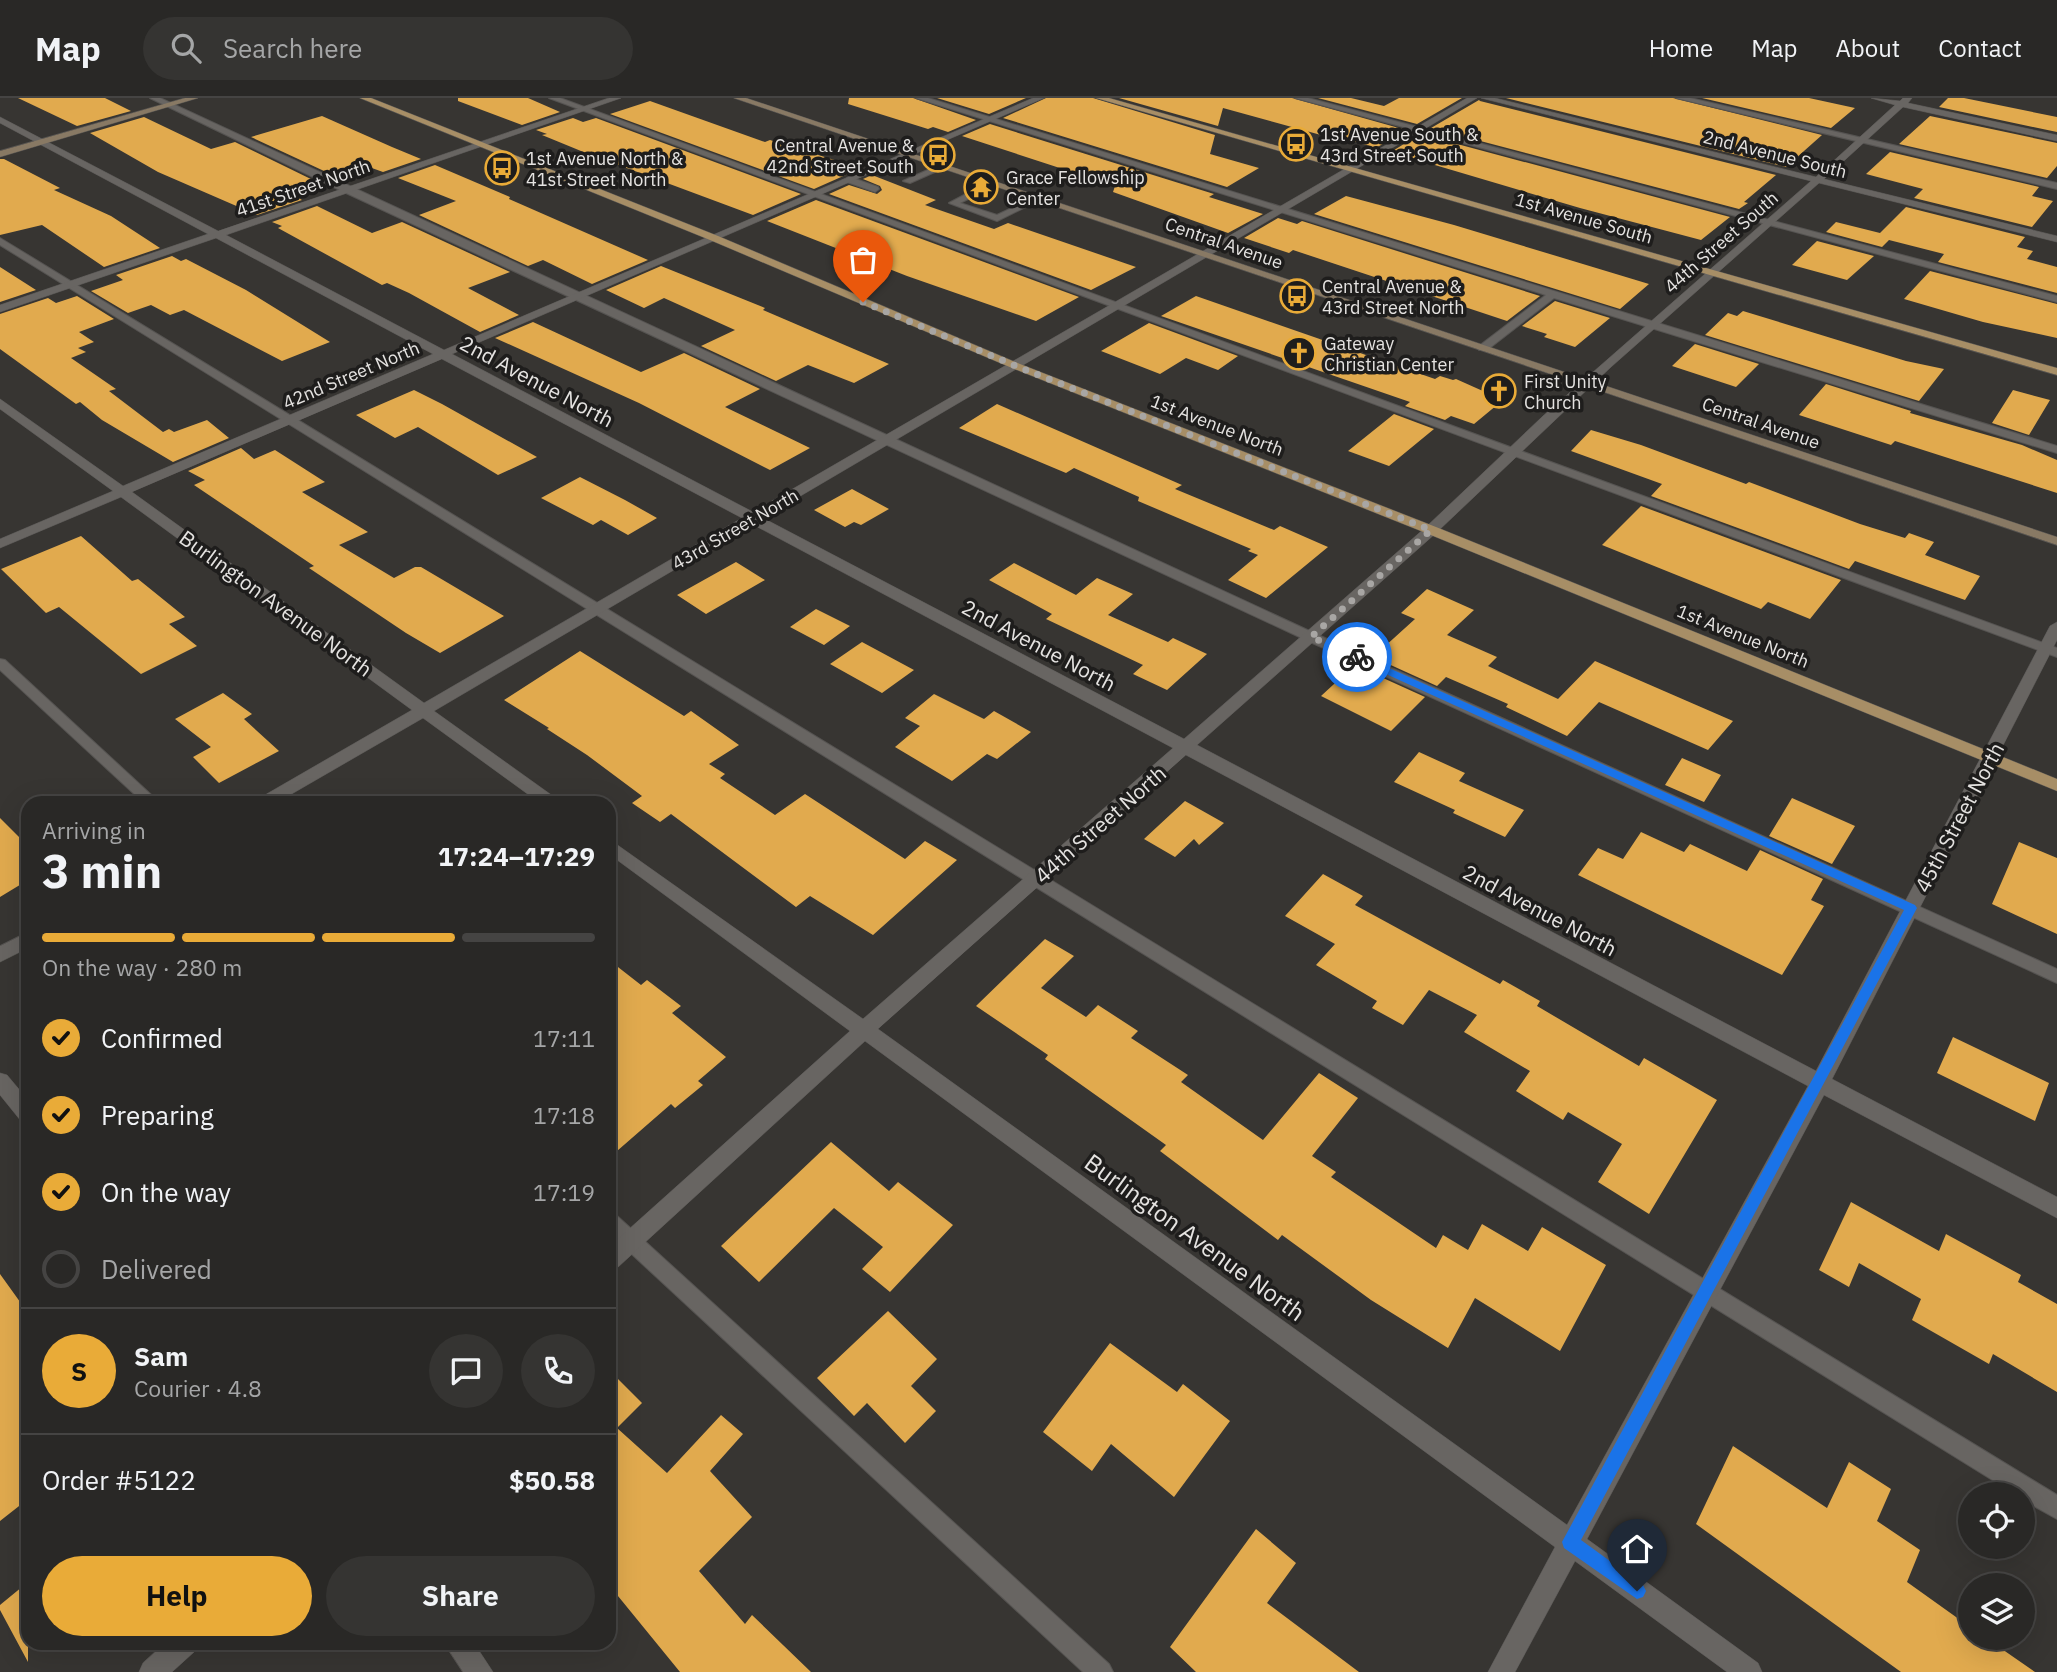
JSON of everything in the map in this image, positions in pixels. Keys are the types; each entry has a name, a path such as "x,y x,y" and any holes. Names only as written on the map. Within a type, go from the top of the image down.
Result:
{"main road":[{"path":"0,154 194,98"},
{"name":"1st Avenue North","path":"364,98 714,238 1016,366 1431,530 2057,785"},
{"name":"Central Avenue","path":"738,98 2057,541"},
{"name":"1st Avenue South","path":"1100,98 2057,372"}],"street":[{"name":"41st Street North","path":"0,309 617,98"},
{"name":"42nd Street North","path":"0,544 1040,98"},
{"name":"43rd Street North","path":"276,796 1207,256 1280,209 1473,98"},
{"name":"2nd Avenue South","path":"1485,98 2057,239"},
{"path":"1875,98 1905,101 2057,138"},
{"name":"44th Street South","path":"1587,383 1818,181 1905,101"},
{"name":"2nd Avenue North","path":"0,120 2057,1208"},
{"name":"44th Street North","path":"616,1255 864,1030 1431,530 1509,451 1587,383"},
{"name":"Burlington Avenue North","path":"0,403 541,796"},
{"name":"45th Street North","path":"1501,1672 2051,651 2057,626"},
{"name":"Burlington Avenue North","path":"616,850 1749,1672"},
{"path":"0,955 21,943"},
{"path":"0,1081 21,1106"},
{"path":"152,1672 177,1650"},
{"path":"463,1650 480,1672"}],"lane":[{"path":"154,98 1311,637 2057,976"},
{"path":"553,98 2051,651"},
{"path":"920,98 2057,450"},
{"path":"1299,98 2057,299"},
{"path":"1680,98 2057,186"},
{"path":"907,181 942,167"},
{"path":"850,180 875,189"},
{"path":"992,184 953,203 998,218 1038,199"},
{"path":"0,241 2057,1508"},
{"path":"1483,348 1553,294"},
{"path":"0,663 145,796"},
{"path":"616,1227 1101,1672"}],"building":[{"path":"18,98 105,98 131,111 77,126"},
{"path":"458,98 528,98 560,112 522,125 458,101"},
{"path":"849,98 913,98 976,120 948,132 933,127 928,129 848,104"},
{"path":"937,98 1026,98 989,114"},
{"path":"1046,98 1093,98 1215,135 1210,154 1259,168 1227,187 1003,118"},
{"path":"1119,98 1292,98 1406,130 1376,148 1223,108 1218,126"},
{"path":"1318,98 1351,98 1384,106 1399,98 1462,98 1417,124"},
{"path":"1506,98 1673,98 1822,135 1786,167"},
{"path":"1702,98 1809,98 1855,108 1831,128"},
{"path":"1948,98 1964,98 2057,117 2057,132 1939,107"},
{"path":"1479,100 1776,175 1739,209 1431,128"},
{"path":"650,101 765,142 770,140 844,163 841,165 857,170 814,189 610,114"},
{"path":"322,116 421,159 383,172 369,167 337,177 251,137"},
{"path":"1930,116 2057,143 2057,166 2047,178 1899,144"},
{"path":"144,117 211,149 235,142 319,183 289,193 302,200 257,215 158,172 90,133"},
{"path":"573,118 583,122 596,118 801,194 753,215 581,151 536,130"},
{"path":"990,124 1214,194 1209,197 1263,214 1228,233 1113,192 1115,186 962,136"},
{"path":"1420,134 1730,217 1701,240 1580,208 1391,152"},
{"path":"1890,152 2039,187 2032,196 2053,201 2032,227 1914,198 1923,189 1866,174"},
{"path":"0,159 60,188 54,190 111,216 160,248 104,267 42,225 0,235"},
{"path":"435,165 648,260 592,284 543,260 528,266 419,215 456,201 398,178"},
{"path":"872,175 936,200 925,205 994,229 1008,223 1136,267 1091,290 829,194 849,185 877,194 882,190 880,186 863,179"},
{"path":"1346,196 1454,225 1649,284 1620,309 1314,214"},
{"path":"816,200 1079,297 1036,321 907,276 767,221"},
{"path":"317,206 372,233 402,222 510,272 468,288 519,315 480,332 409,293 387,283 382,285 278,228 282,226 272,222"},
{"path":"1906,207 2025,237 2017,247 2033,251 2027,259 2057,267 2057,293 1938,262 1944,254 1889,240 1882,247 1826,232 1836,222 1880,233"},
{"path":"1278,218 1297,224 1302,221 1540,296 1507,321 1293,250 1289,253 1244,238"},
{"path":"1817,241 1874,256 1847,280 1792,265"},
{"path":"172,256 181,261 186,259 246,290 330,342 282,361 184,310 170,315 151,305 128,313 91,291 123,280 116,275"},
{"path":"661,266 765,308 763,310 889,364 854,383 808,365 776,381 701,346 735,330 664,298 644,308 606,290"},
{"path":"0,267 36,290 0,302"},
{"path":"1930,271 2057,304 2057,338 1983,322 1904,299"},
{"path":"77,296 114,319 79,332 94,342 78,348 86,352 71,358 116,389 109,391 163,432 169,429 174,432 207,420 229,438 173,462 102,420 80,402 76,404 0,349 0,314 48,298 56,303"},
{"path":"1196,296 1435,379 1440,376 1456,379 1503,400 1474,424 1451,416 1445,420 1405,406 1410,402 1161,316"},
{"path":"1555,301 1610,318 1575,347 1544,337 1547,334 1522,326"},
{"path":"1743,311 1906,361 1944,369 1919,401 1705,335 1728,313 1737,316"},
{"path":"533,322 641,372 684,353 760,389 725,407 810,448 770,470 639,403 495,338"},
{"path":"1149,323 1238,356 1218,370 1186,358 1160,374 1101,351"},
{"path":"1695,344 1759,364 1736,387 1672,366"},
{"path":"1826,384 1911,411 1910,413 2022,445 2057,460 2057,493 1895,441 1891,445 1799,415"},
{"path":"414,390 537,457 498,475 418,427 395,438 356,415"},
{"path":"2013,390 2050,400 2029,435 1992,423"},
{"path":"997,404 1182,485 1175,489 1274,530 1280,526 1328,547 1266,598 1228,580 1258,555 1248,551 1251,549 1138,501 1139,497 1074,468 1066,473 959,428"},
{"path":"1394,414 1434,429 1389,466 1348,451"},
{"path":"1591,430 1641,445 1746,484 1749,482 1860,524 1905,538 1909,533 1934,542 1925,555 1980,576 1965,600 1855,561 1849,569 1651,496 1662,484 1571,451"},
{"path":"241,448 254,459 275,450 325,482 302,492 368,532 339,545 394,578 415,567 421,567 504,616 440,653 406,633 309,568 314,566 194,485 205,480 188,471"},
{"path":"580,477 657,518 628,535 601,520 593,525 541,498"},
{"path":"852,489 889,509 861,525 854,522 845,527 814,510"},
{"path":"1641,506 1841,580 1810,619 1768,602 1761,609 1602,545"},
{"path":"81,536 132,581 138,579 185,617 169,624 197,646 141,674 59,607 46,613 1,569"},
{"path":"736,562 765,580 706,614 677,595"},
{"path":"1014,563 1076,595 1097,578 1133,594 1108,615 1168,642 1173,638 1207,654 1167,690 1133,674 1143,665 1046,619 1052,614 989,580"},
{"path":"1427,589 1474,610 1447,635 1497,657 1488,666 1558,699 1595,661 1733,721 1708,750 1599,702 1567,736 1506,707 1508,704 1446,677 1437,686 1373,657 1415,619 1401,613"},
{"path":"816,609 850,626 824,645 790,627"},
{"path":"862,642 914,670 882,693 830,664"},
{"path":"580,651 684,716 691,711 739,745 709,764 725,774 720,778 775,815 805,794 905,859 925,841 957,860 873,935 810,896 796,907 671,814 660,822 632,803 642,796 547,729 549,728 504,700"},
{"path":"1361,668 1425,697 1391,731 1321,696 1346,673 1352,677"},
{"path":"223,693 252,714 244,719 279,751 219,783 193,757 211,747 175,719"},
{"path":"934,694 984,719 994,711 1031,732 997,759 987,754 952,781 895,747 920,726 905,718"},
{"path":"1419,752 1465,773 1459,781 1524,810 1505,837 1394,782"},
{"path":"1682,758 1721,775 1704,802 1665,785"},
{"path":"1792,798 1855,826 1832,864 1769,836"},
{"path":"1185,801 1224,823 1199,845 1194,839 1175,857 1144,839"},
{"path":"0,818 21,839 21,884 0,897"},
{"path":"1641,832 1684,852 1690,844 1747,871 1760,850 1823,879 1811,900 1824,906 1782,975 1578,875 1598,848 1623,859"},
{"path":"2019,842 2057,858 2057,934 1992,904"},
{"path":"1323,874 1363,896 1355,905 1500,984 1503,980 1540,1001 1537,1006 1639,1066 1644,1058 1717,1100 1649,1214 1598,1182 1622,1144 1568,1112 1563,1120 1516,1091 1530,1071 1464,1032 1477,1015 1429,990 1403,1025 1372,1008 1377,1001 1316,965 1335,944 1285,916"},
{"path":"1045,939 1074,956 1041,988 1086,1017 1098,1005 1138,1031 1131,1038 1188,1075 1181,1082 1263,1140 1319,1073 1358,1098 1312,1156 1336,1172 1331,1177 1436,1248 1443,1235 1468,1250 1482,1224 1528,1251 1542,1227 1606,1265 1560,1351 1475,1298 1448,1348 1371,1300 1282,1235 1278,1240 1160,1151 1166,1145 1045,1059 1048,1055 976,1006"},
{"path":"616,965 641,985 647,980 681,1006 672,1013 726,1057 698,1081 703,1085 675,1108 671,1104 616,1152"},
{"path":"1953,1037 2049,1083 2035,1121 1937,1073"},
{"path":"831,1142 889,1191 898,1182 953,1225 890,1292 862,1269 883,1247 834,1208 759,1282 721,1246"},
{"path":"1851,1202 1939,1251 1946,1234 2021,1275 2018,1282 2057,1304 2057,1392 1993,1354 1989,1364 1912,1320 1921,1299 1859,1263 1849,1287 1819,1270"},
{"path":"0,1274 21,1303 21,1504 0,1521"},
{"path":"888,1311 937,1359 911,1386 936,1411 905,1443 867,1403 854,1416 817,1378"},
{"path":"1110,1343 1177,1392 1183,1384 1230,1421 1174,1497 1111,1444 1092,1471 1043,1432"},
{"path":"616,1377 642,1403 617,1428 667,1473 721,1415 743,1434 710,1471 752,1517 699,1571 745,1624 752,1615 811,1672 680,1672 616,1594"},
{"path":"1733,1446 1827,1508 1849,1462 1891,1489 1877,1521 1920,1550 1907,1582 1958,1618 1958,1650 2003,1650 2035,1672 1901,1672 1696,1524"},
{"path":"1256,1529 1296,1563 1267,1603 1359,1672 1196,1672 1170,1647"},
{"path":"21,1588 21,1649 0,1610 0,1605"},
{"path":"22,1650 28,1650 28,1662"}],"way so far":[{"path":"863,302 1016,366 1431,530 1311,637 1357,657"}],"place":[{"name":"1st Avenue South & 43rd Street South","path":"1296,144"},
{"name":"Central Avenue & 42nd Street South","path":"938,155"},
{"name":"1st Avenue North & 41st Street North","path":"502,168"},
{"name":"Grace Fellowship Center","path":"981,187"},
{"name":"Central Avenue & 43rd Street North","path":"1297,296"},
{"name":"Gateway Christian Center","path":"1299,353"},
{"name":"First Unity Church","path":"1499,391"}],"route":[{"path":"1357,657 1911,908 1807,1106 1570,1542 1637,1591"}]}
